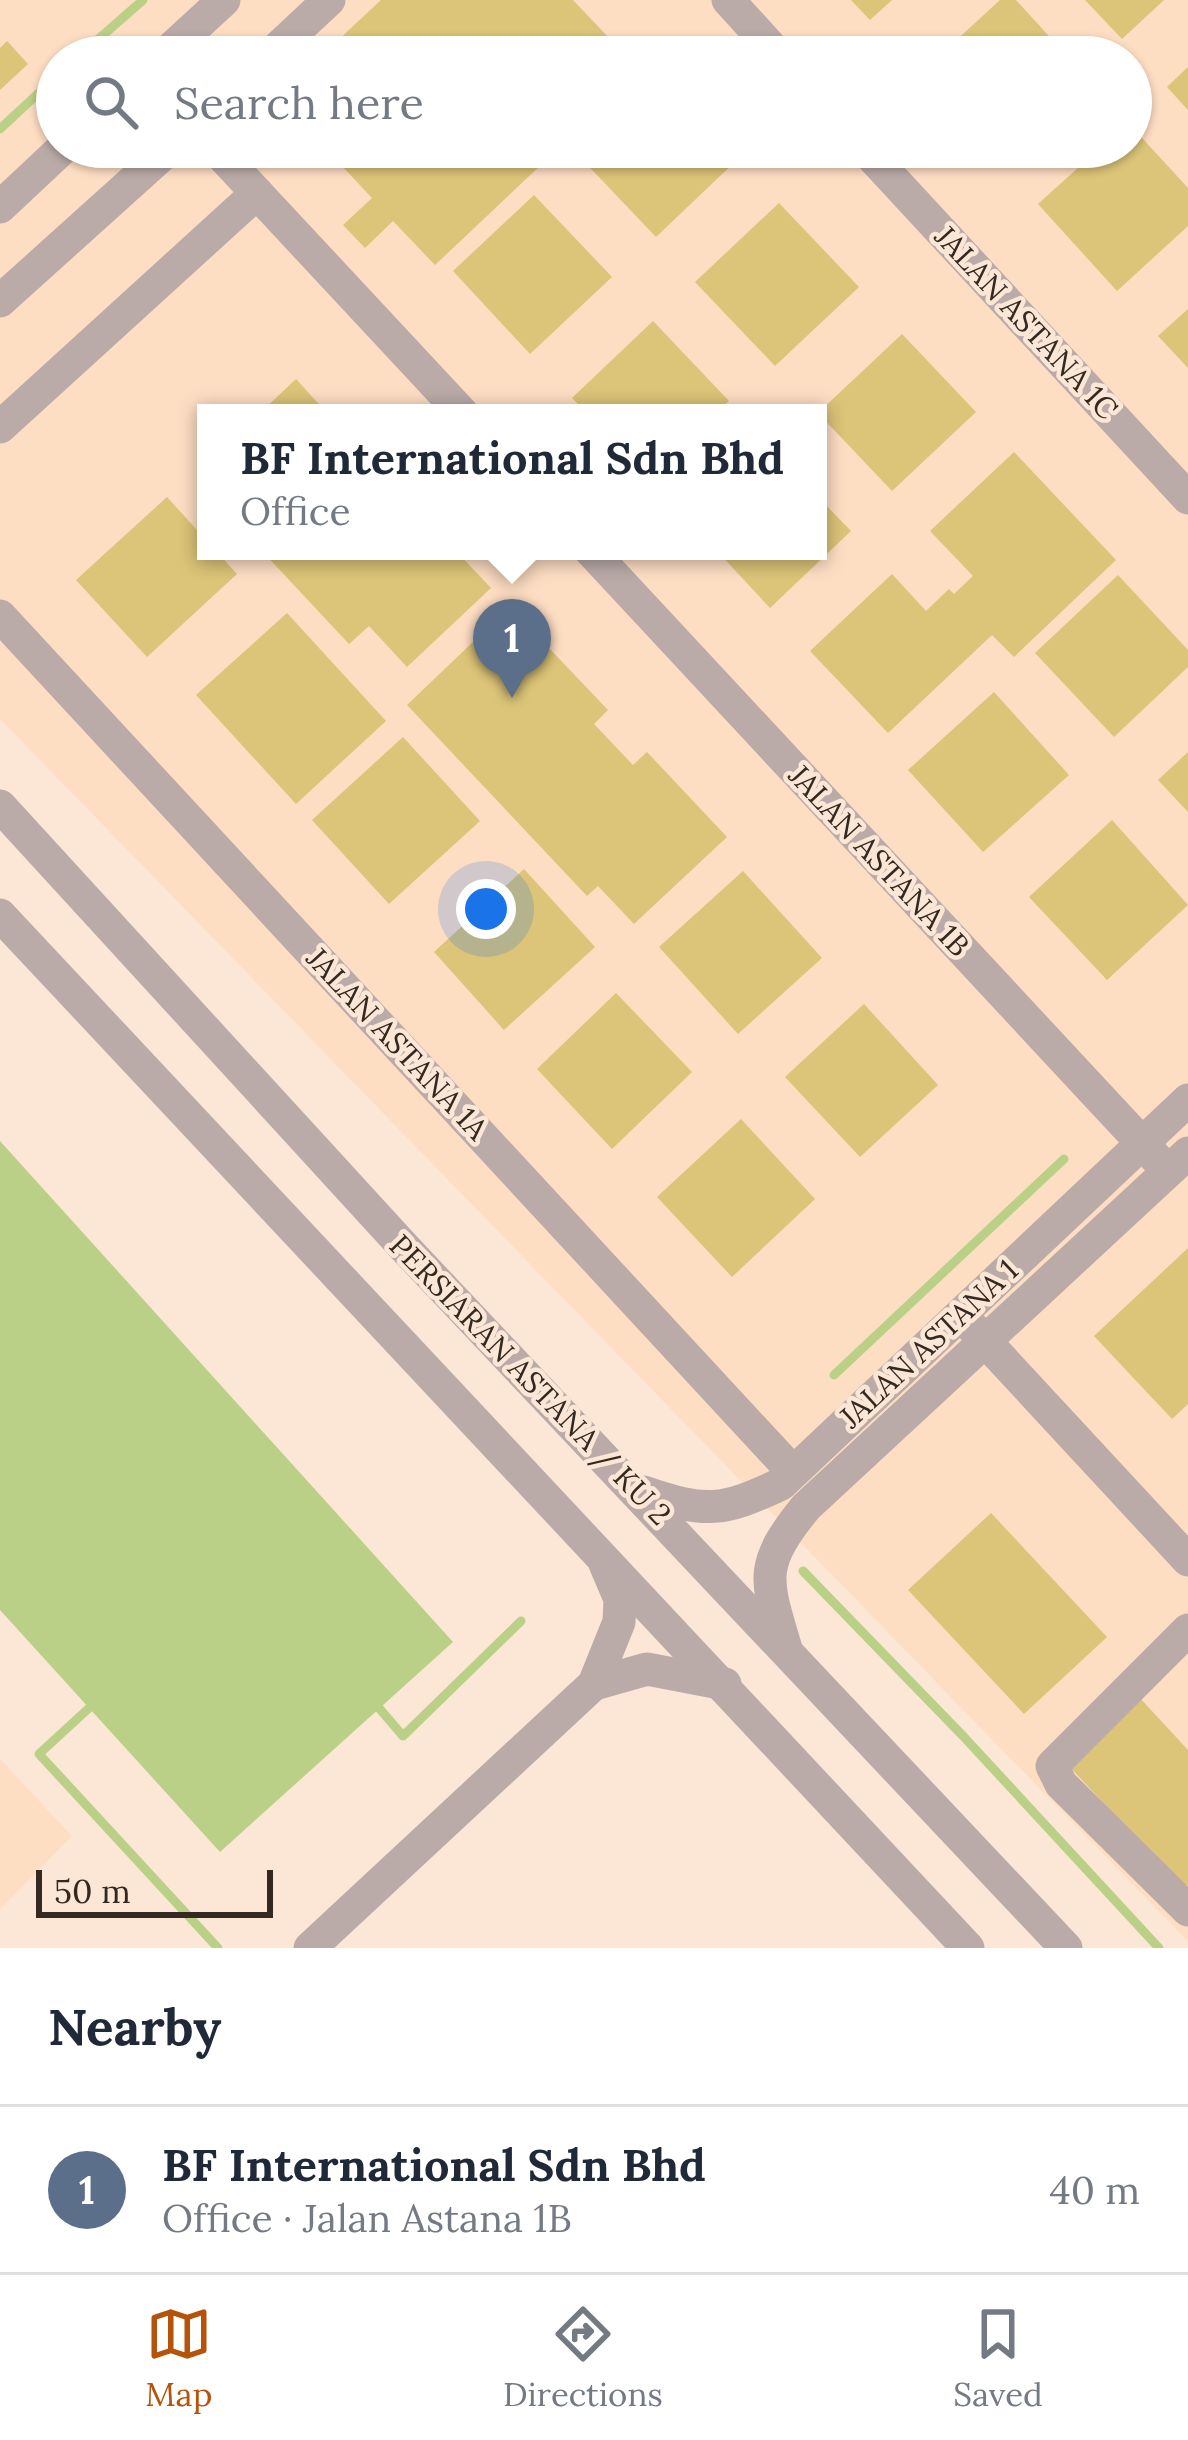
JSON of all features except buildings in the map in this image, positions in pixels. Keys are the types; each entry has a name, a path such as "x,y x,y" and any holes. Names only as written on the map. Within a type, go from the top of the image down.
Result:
{"street":[{"path":"184,36 224,0"},
{"path":"290,36 329,0"},
{"path":"728,0 761,36"},
{"path":"0,207 42,168"},
{"path":"0,301 148,168"},
{"path":"234,168 454,404"},
{"name":"JALAN ASTANA 1C","path":"882,168 1188,498"},
{"path":"0,427 257,193"},
{"name":"JALAN ASTANA 1B","path":"599,560 1142,1144 1178,1162"},
{"name":"JALAN ASTANA 1A","path":"0,616 794,1472"},
{"name":"PERSIARAN ASTANA / KU 2","path":"0,806 404,1247 1066,1948"},
{"path":"0,915 968,1948"},
{"name":"JALAN ASTANA 1","path":"636,1489 688,1507 719,1508 781,1484 1188,1100"},
{"name":"JALAN ASTANA 1","path":"789,1657 767,1584 772,1556 783,1534 806,1507 1178,1162"},
{"path":"960,1315 1188,1560"},
{"path":"588,1538 610,1571 620,1599 614,1643 595,1684"},
{"path":"1188,1630 1052,1766 1061,1784 1188,1910"},
{"path":"310,1948 595,1684 647,1669 724,1684"}],"shaded area":[{"path":"0,0 1188,0 1188,1941 0,719"},
{"path":"0,1141 453,1642 220,1852 0,1610"},
{"path":"0,1759 72,1836 0,1909"}],"waterway":[{"path":"102,36 143,0"},
{"path":"0,129 36,96"},
{"path":"834,1375 1064,1159"},
{"path":"803,1571 1159,1948"},
{"path":"379,1708 403,1736 521,1621"},
{"path":"89,1708 39,1754 218,1948"}],"place":[{"name":"BF International Sdn Bhd","path":"512,698"}]}
